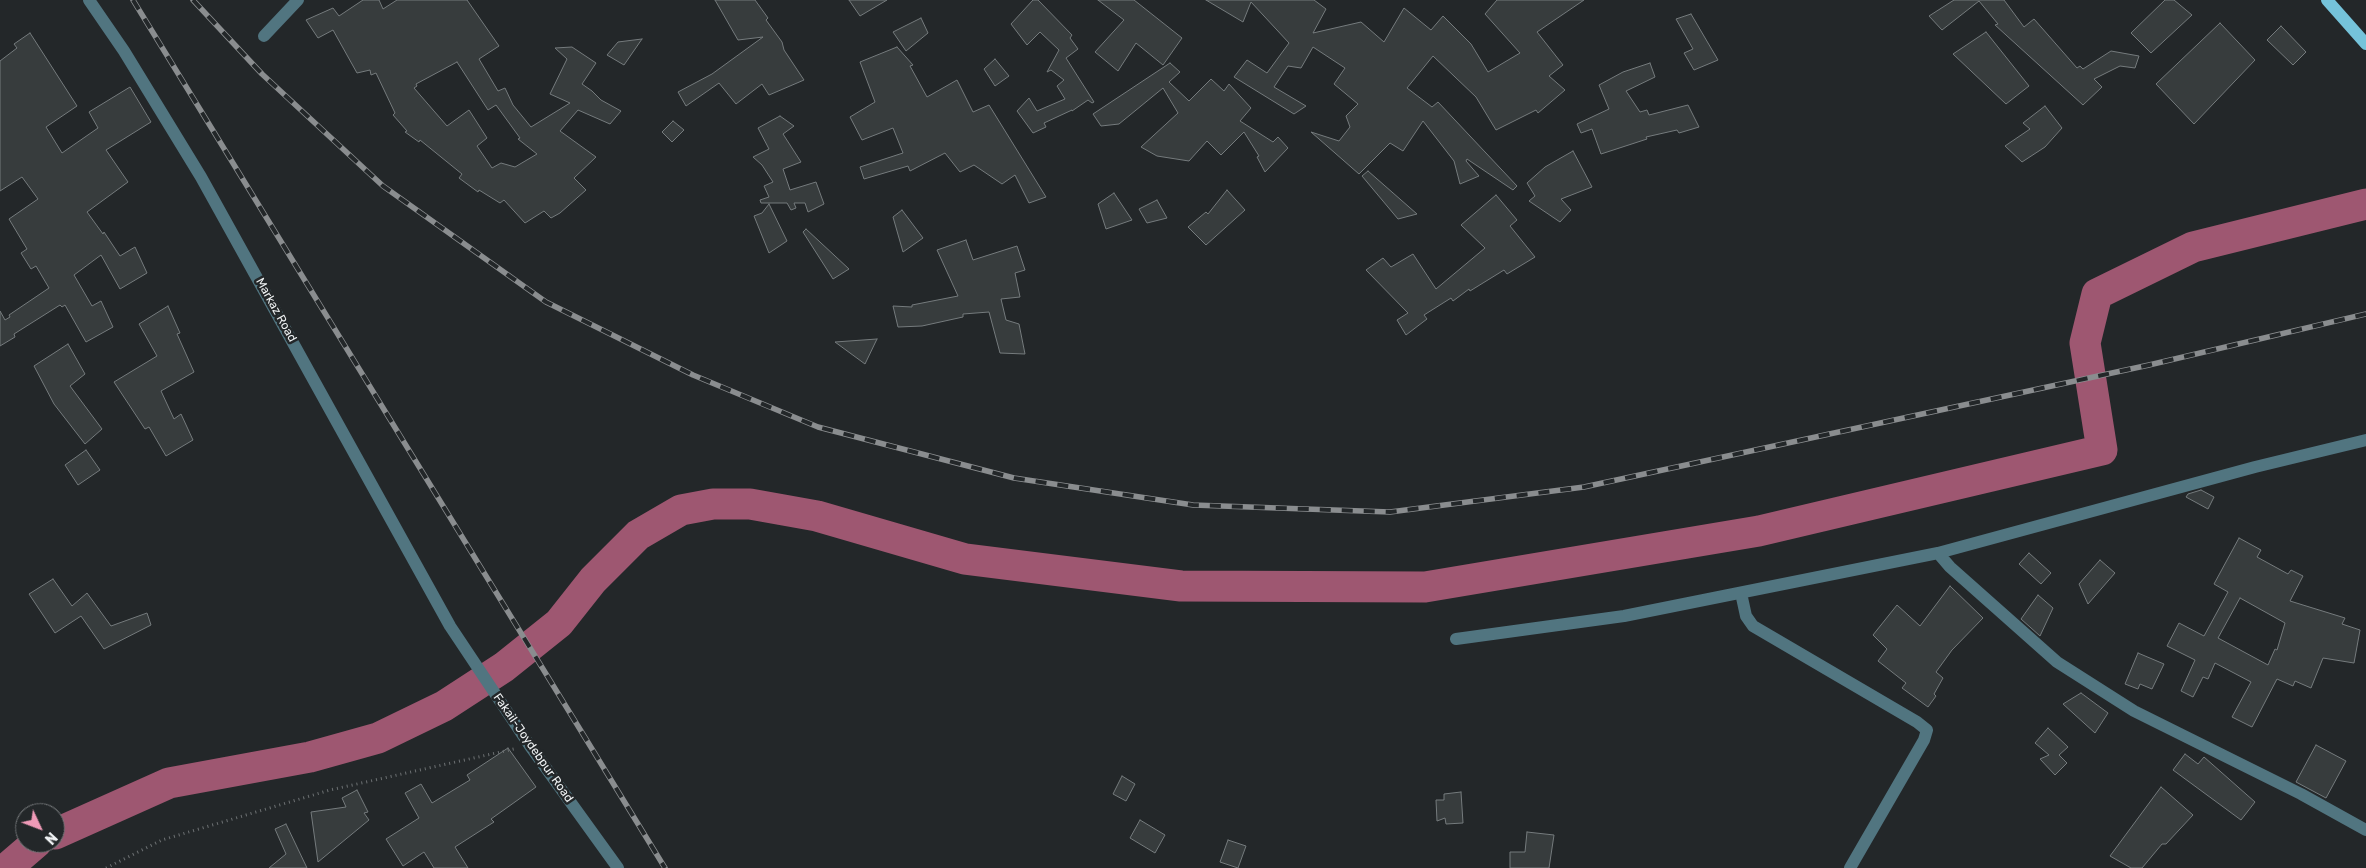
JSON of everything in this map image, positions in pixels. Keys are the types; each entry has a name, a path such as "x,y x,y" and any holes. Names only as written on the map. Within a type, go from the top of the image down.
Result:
{"main road":[{"path":"2328,0 2366,44"}],"street":[{"name":"Markaz Road","path":"89,0 124,51 202,177 450,626"},
{"path":"264,36 298,0"},
{"path":"1456,640 1624,616 1938,553 2255,467 2366,440"},
{"path":"1938,553 1950,567 2057,662 2134,711 2301,794 2366,830"},
{"path":"1740,593 1746,616 1752,626 1917,722 1927,730 1924,740 1850,868"},
{"name":"Fakail-Joydebpur Road","path":"450,626 530,746 618,868"}],"path":[{"path":"106,868 162,840 330,790 530,746"}],"building":[{"path":"363,0 379,0 383,9 397,0 467,0 499,46 479,59 498,91 505,88 513,105 531,127 570,103 550,94 567,59 555,48 572,47 596,63 582,84 601,100 621,111 610,124 578,110 560,131 596,157 574,178 586,190 560,213 551,218 544,211 525,223 504,200 500,203 479,190 478,192 459,178 462,174 420,140 419,142 405,132 407,131 393,115 395,113 376,73 371,75 370,70 357,73 333,30 318,38 306,20 333,8 339,16","holes":["457,62 488,110 496,105 520,138 518,139 537,154 515,167 501,163 492,168 477,146 487,138 469,110 447,126 414,88 417,86 416,84"]},
{"path":"715,0 755,0 768,18 766,20 782,42 784,50 804,80 769,95 762,84 736,104 719,83 686,106 678,92 712,74 763,37 738,40"},
{"path":"849,0 887,0 860,16"},
{"path":"1033,0 1038,0 1072,35 1070,38 1078,49 1066,58 1094,102 1092,103 1088,100 1072,111 1044,123 1046,127 1033,133 1017,111 1029,98 1037,111 1065,99 1057,86 1064,80 1051,70 1047,72 1059,50 1040,32 1027,45 1011,24"},
{"path":"1098,0 1134,0 1182,38 1163,65 1136,43 1118,71 1095,52 1124,20"},
{"path":"1206,0 1314,0 1326,9 1313,33 1361,22 1384,42 1404,8 1431,30 1443,16 1471,44 1488,72 1520,53 1485,14 1497,0 1584,0 1537,32 1563,65 1549,76 1565,90 1538,113 1536,110 1496,130 1476,97 1433,56 1407,88 1432,107 1438,102 1517,186 1513,190 1467,159 1466,161 1479,176 1460,184 1454,161 1423,121 1403,151 1390,143 1359,174 1311,132 1339,141 1350,127 1346,116 1358,104 1334,84 1345,68 1313,47 1301,68 1288,66 1274,87 1306,106 1294,114 1234,77 1247,60 1267,73 1289,43 1251,2 1243,22"},
{"path":"1954,0 2004,0 2024,27 2034,19 2077,68 2080,66 2083,69 2111,51 2139,56 2135,68 2120,66 2094,79 2102,87 2083,105 1995,25 1998,24 1979,1 1942,30 1929,16"},
{"path":"2165,0 2174,0 2192,15 2151,53 2131,33"},
{"path":"1691,14 1718,60 1694,70 1684,53 1693,49 1676,19"},
{"path":"921,18 928,33 906,51 893,32"},
{"path":"2220,23 2255,60 2194,124 2156,84"},
{"path":"2281,26 2306,52 2293,65 2267,40"},
{"path":"1986,32 2029,86 2006,104 1953,54"},
{"path":"30,33 77,106 46,127 62,153 98,128 89,112 130,87 151,122 106,150 128,182 87,212 103,234 104,232 120,256 135,247 147,273 120,289 101,255 74,275 92,306 101,301 113,327 86,342 65,305 62,307 60,305 14,334 15,337 0,346 0,311 5,320 10,317 9,315 49,288 36,266 31,269 21,253 27,249 9,219 38,199 22,177 0,191 0,61 17,48 14,44"},
{"path":"642,39 624,65 607,55 618,42"},
{"path":"897,47 913,65 910,66 927,97 957,80 973,112 989,105 1046,197 1029,203 1015,175 1002,184 974,165 960,172 945,153 910,171 908,166 864,179 860,167 903,153 893,128 862,140 850,117 875,102 860,62"},
{"path":"995,59 1009,76 995,86 984,69"},
{"path":"1170,63 1180,72 1169,82 1189,101 1211,79 1224,91 1229,84 1251,108 1240,121 1273,142 1278,137 1288,148 1265,172 1257,157 1259,156 1244,132 1221,155 1207,141 1189,161 1157,156 1141,147 1178,113 1163,88 1119,124 1101,126 1093,114"},
{"path":"1650,63 1655,77 1626,91 1640,112 1647,110 1649,115 1688,105 1699,127 1679,133 1677,130 1646,137 1647,139 1601,154 1592,129 1581,133 1577,124 1609,109 1599,85 1623,72"},
{"path":"2045,106 2062,128 2045,147 2022,162 2005,146 2030,129 2023,123"},
{"path":"780,116 794,126 783,134 801,162 783,169 790,190 816,182 824,204 808,212 805,203 794,203 796,208 791,210 787,203 761,203 760,200 769,197 764,186 773,182 762,165 753,157 769,149 758,128"},
{"path":"673,121 684,130 672,142 662,132"},
{"path":"1573,151 1592,187 1561,199 1571,210 1560,222 1529,201 1535,196 1527,183 1545,167"},
{"path":"1368,171 1417,214 1398,219 1362,176"},
{"path":"1227,190 1245,210 1206,245 1188,227 1206,212 1208,214"},
{"path":"1114,193 1132,220 1106,229 1098,204"},
{"path":"1496,195 1517,220 1510,226 1535,257 1507,274 1504,270 1470,291 1469,289 1453,301 1451,298 1424,315 1427,319 1406,335 1397,320 1408,313 1366,270 1383,258 1391,267 1413,254 1436,289 1485,248 1461,225"},
{"path":"1157,200 1167,218 1147,223 1139,209"},
{"path":"769,204 787,241 769,253 754,216 762,213"},
{"path":"902,210 923,238 903,252 893,217"},
{"path":"806,229 849,269 833,279 803,232"},
{"path":"966,240 973,260 1017,246 1025,270 1015,273 1020,297 1001,299 1006,320 1019,324 1025,354 1000,353 989,312 963,314 963,317 922,326 898,327 893,306 912,307 912,305 958,296 937,250"},
{"path":"168,306 180,333 177,334 194,372 161,391 174,419 181,414 193,440 166,456 149,427 145,429 114,382 157,356 139,324"},
{"path":"877,339 865,364 835,342"},
{"path":"68,344 85,374 70,386 102,429 85,444 54,404 34,366"},
{"path":"86,450 100,470 78,485 65,465"},
{"path":"2201,490 2214,497 2208,509 2186,497 2188,494"},
{"path":"2239,538 2261,550 2257,557 2288,574 2291,570 2303,576 2290,601 2345,618 2342,624 2360,630 2354,663 2323,658 2311,688 2295,681 2293,686 2277,679 2252,727 2232,717 2251,682 2215,663 2208,679 2203,677 2193,697 2181,691 2195,660 2167,646 2179,623 2204,636 2228,592 2214,584","holes":["2240,598 2285,623 2277,650 2275,649 2268,665 2218,638"]},
{"path":"2029,553 2051,573 2041,584 2019,564"},
{"path":"2100,560 2115,573 2088,604 2079,584"},
{"path":"53,579 72,606 87,593 111,626 147,613 151,625 104,649 81,616 55,633 29,594"},
{"path":"1950,586 1983,618 1952,650 1936,672 1943,678 1934,694 1936,696 1928,707 1902,688 1906,683 1878,661 1887,649 1873,635 1897,605 1920,626"},
{"path":"2038,595 2053,608 2040,636 2021,619"},
{"path":"2138,653 2164,664 2152,689 2140,684 2138,689 2125,684"},
{"path":"2081,693 2108,713 2095,733 2063,704"},
{"path":"2048,728 2068,747 2059,755 2067,763 2055,775 2040,759 2049,755 2035,743"},
{"path":"2316,745 2346,761 2326,798 2296,782"},
{"path":"508,748 536,787 491,819 494,822 455,847 468,868 434,868 424,852 403,866 386,839 419,818 405,793 421,784 432,803 470,780 467,775"},
{"path":"2185,754 2198,764 2204,757 2255,802 2241,820 2173,770"},
{"path":"1122,776 1135,784 1126,801 1113,794"},
{"path":"2161,787 2193,815 2166,844 2162,844 2142,868 2131,868 2110,856"},
{"path":"357,790 368,812 364,813 369,820 318,862 311,812 346,807 342,798"},
{"path":"1461,792 1463,823 1446,824 1445,818 1437,821 1436,800 1444,800 1444,794"},
{"path":"1140,820 1165,835 1155,853 1130,838"},
{"path":"286,824 307,868 269,868 286,854 275,829"},
{"path":"1527,832 1554,835 1549,868 1510,868 1510,852 1525,852"},
{"path":"1228,840 1246,846 1238,868 1220,862"}],"waterway":[{"path":"65,830 169,783 310,757 378,738 444,706 504,667 559,623 593,580 638,535 681,510 713,504 750,504 817,516 965,559 1181,586 1425,587 1759,531 2102,450 2085,343 2097,294 2193,247 2366,204"},
{"path":"7,868 24,853"}],"railway":[{"path":"133,0 665,868"},
{"path":"193,0 262,74 383,186 546,302 693,375 818,427 1014,478 1193,505 1390,512 1584,487 2149,365 2366,314"}]}
